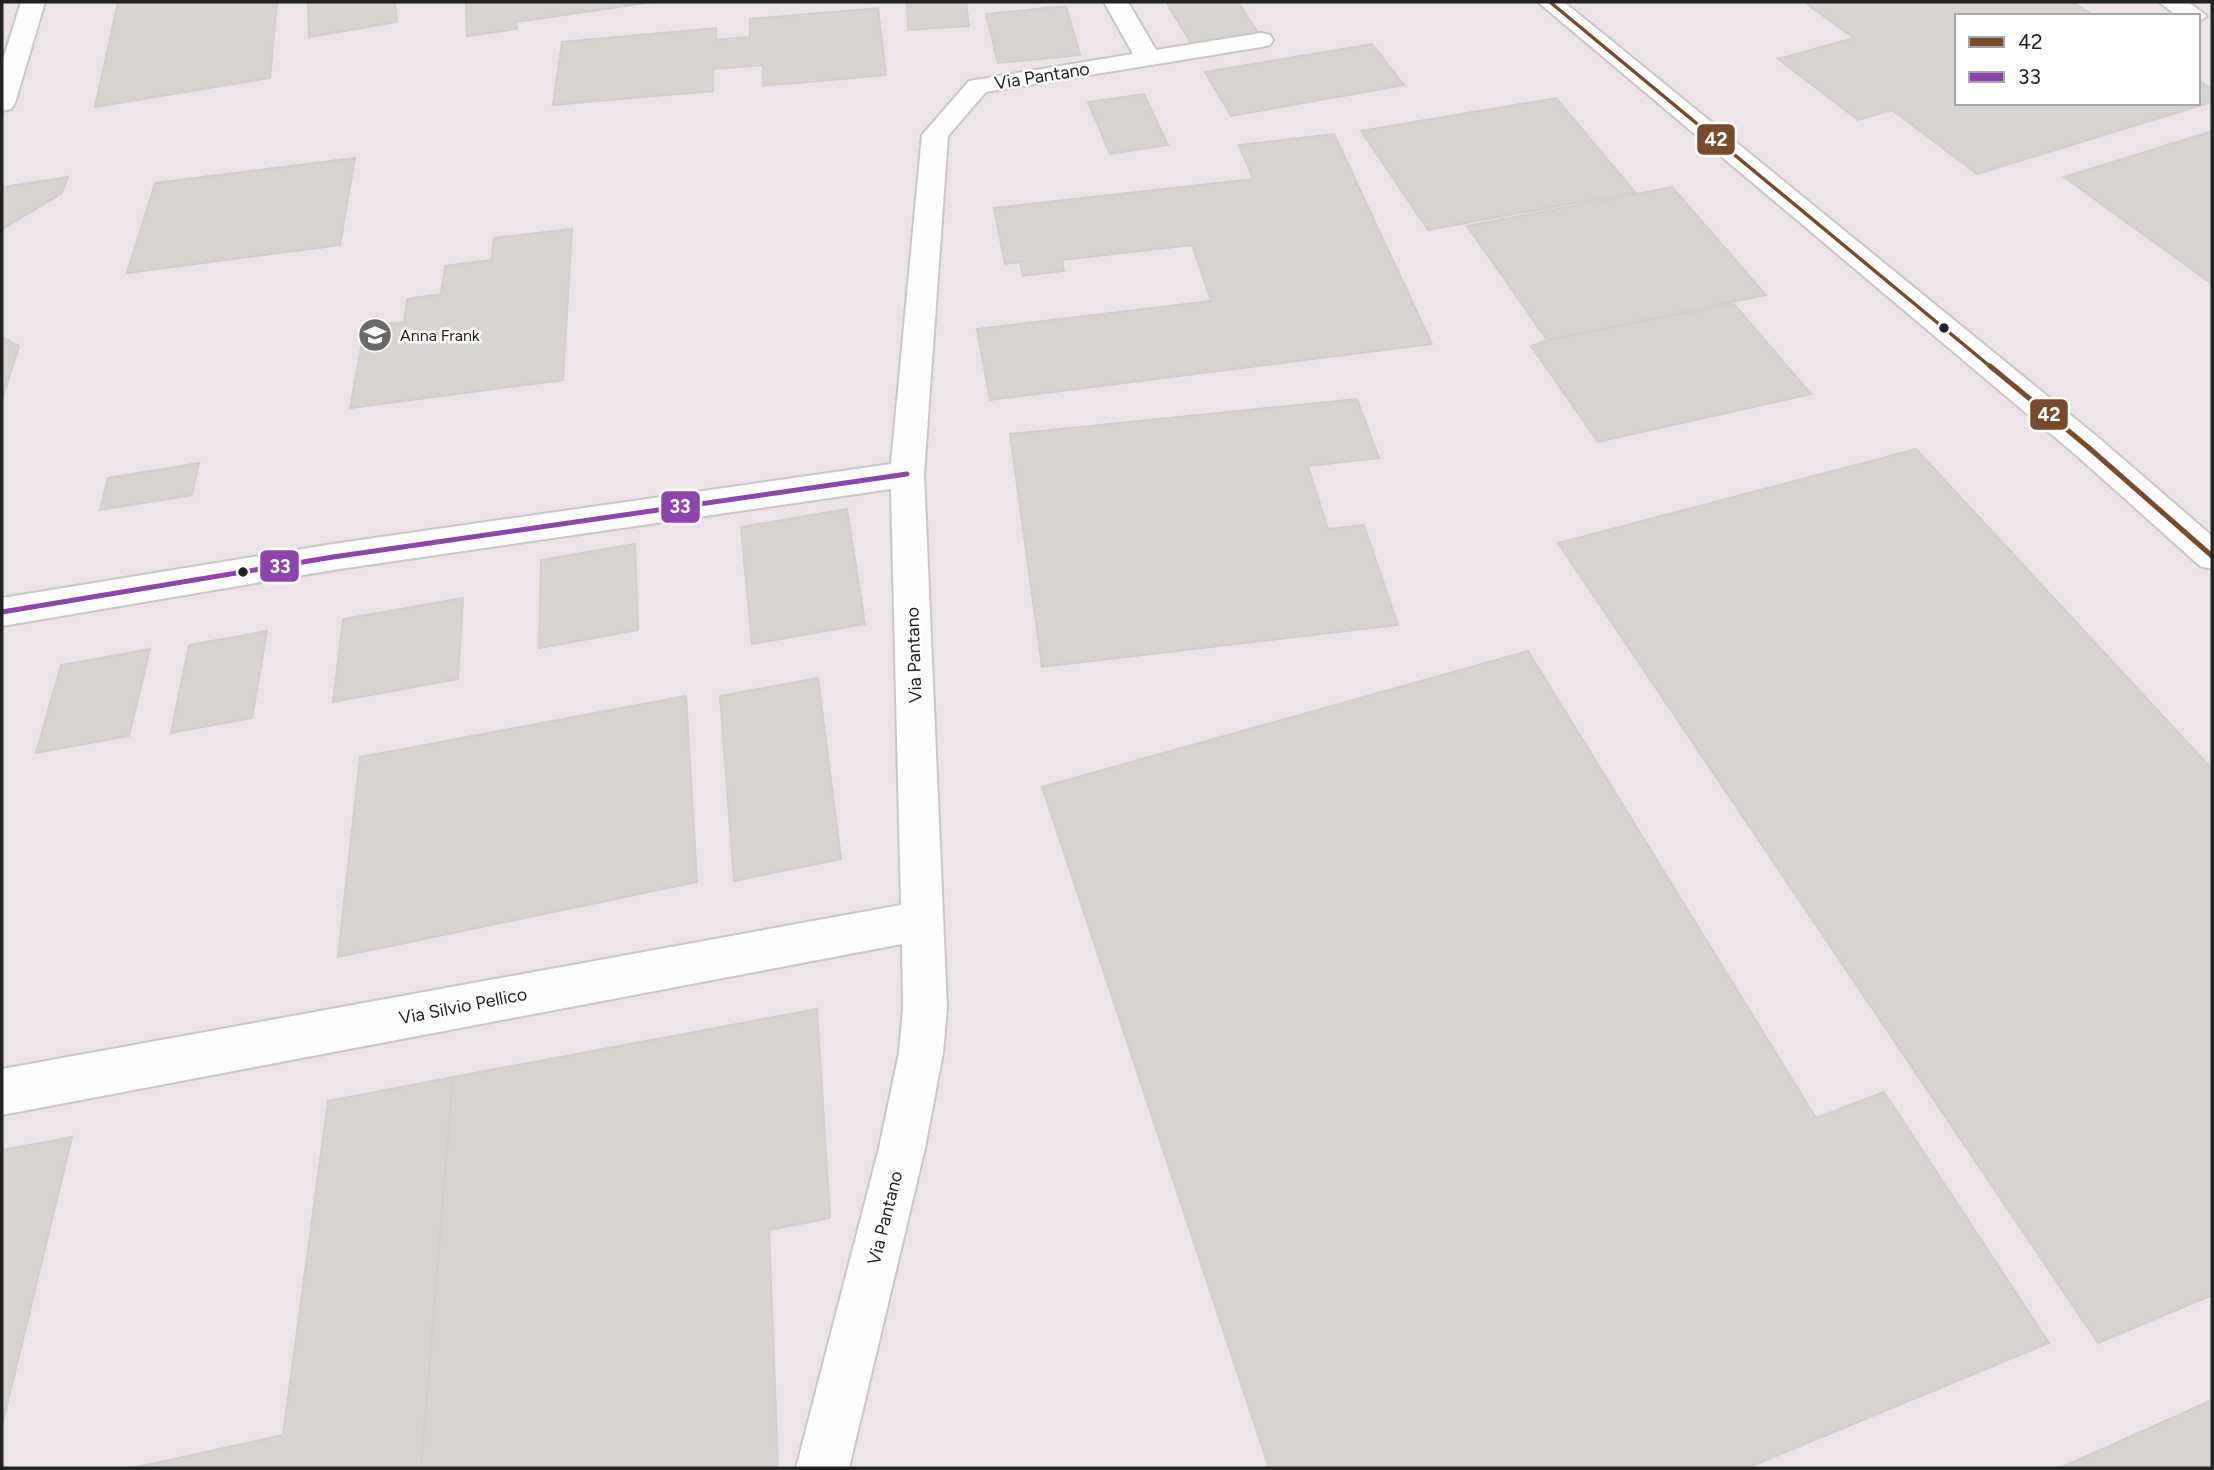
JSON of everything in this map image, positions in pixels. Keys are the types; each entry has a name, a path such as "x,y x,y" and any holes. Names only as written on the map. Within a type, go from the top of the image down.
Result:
{"street":[{"path":"2,103 33,2"},
{"path":"1116,2 1148,60"},
{"path":"1550,2 2088,447 2212,556"},
{"path":"2171,2 2191,14"},
{"name":"Via Pantano","path":"823,1468 902,1149 921,1053 925,1008 907,474 935,135 978,86 1261,40"},
{"path":"2,612 333,557 907,474"},
{"name":"Via Silvio Pellico","path":"2,1092 924,920"}],"shaded area":[{"path":"2,2 2212,2 2212,1468 2,1468"}],"building":[{"path":"118,2 277,2 270,78 95,107"},
{"path":"308,2 395,2 397,22 309,37"},
{"path":"466,2 653,2 516,22 517,29 467,36"},
{"path":"907,2 966,2 969,26 908,30"},
{"path":"1166,2 1238,2 1259,34 1192,45"},
{"path":"1804,2 2072,2 2092,14 1955,14 1955,105 2200,105 2200,81 2212,89 2212,102 1977,174 1892,110 1858,120 1778,59 1854,38"},
{"path":"1066,6 1080,55 998,63 986,14"},
{"path":"878,8 886,75 763,86 763,65 713,69 713,91 553,105 562,42 716,28 716,40 750,37 750,19"},
{"path":"1372,44 1404,85 1231,116 1205,72"},
{"path":"1144,94 1168,145 1110,154 1088,102"},
{"path":"1556,98 1635,192 1428,230 1361,131"},
{"path":"2212,131 2212,284 2064,177"},
{"path":"1334,134 1432,344 990,400 977,329 1211,301 1192,245 1062,260 1064,271 1023,276 1020,262 1005,264 994,208 1253,179 1239,145"},
{"path":"355,158 340,245 127,273 155,183"},
{"path":"68,177 61,194 2,229 2,187"},
{"path":"1672,187 1766,295 1547,340 1467,226"},
{"path":"572,229 563,380 350,408 365,326 404,322 407,299 441,294 445,266 491,260 494,238"},
{"path":"1734,304 1811,394 1598,442 1531,346 1547,340"},
{"path":"2,337 19,346 2,400"},
{"path":"1357,399 1379,458 1308,466 1328,529 1364,525 1398,625 1042,667 1010,434"},
{"path":"1916,449 2212,769 2212,1295 2098,1343 1558,543"},
{"path":"199,463 192,495 100,510 108,478"},
{"path":"847,509 865,624 752,644 741,527"},
{"path":"635,544 638,630 539,648 541,560"},
{"path":"463,598 458,679 333,702 343,619"},
{"path":"267,631 252,718 171,733 189,645"},
{"path":"150,649 129,736 36,753 61,665"},
{"path":"1528,651 1816,1118 1884,1092 2049,1343 1747,1468 1269,1468 1042,787"},
{"path":"818,678 841,859 734,881 720,696"},
{"path":"686,696 697,882 338,957 360,757"},
{"path":"817,1009 830,1218 769,1230 778,1468 421,1468 453,1077"},
{"path":"453,1077 421,1468 133,1468 283,1435 328,1101"},
{"path":"72,1137 2,1426 2,1150"},
{"path":"2212,1400 2212,1468 2060,1468"}],"transit line":[{"name":"42","path":"1550,2 2088,447 2212,556"},
{"name":"33","path":"2,612 333,557 907,474"}],"place":[{"name":"Anna Frank","path":"375,335"}]}
